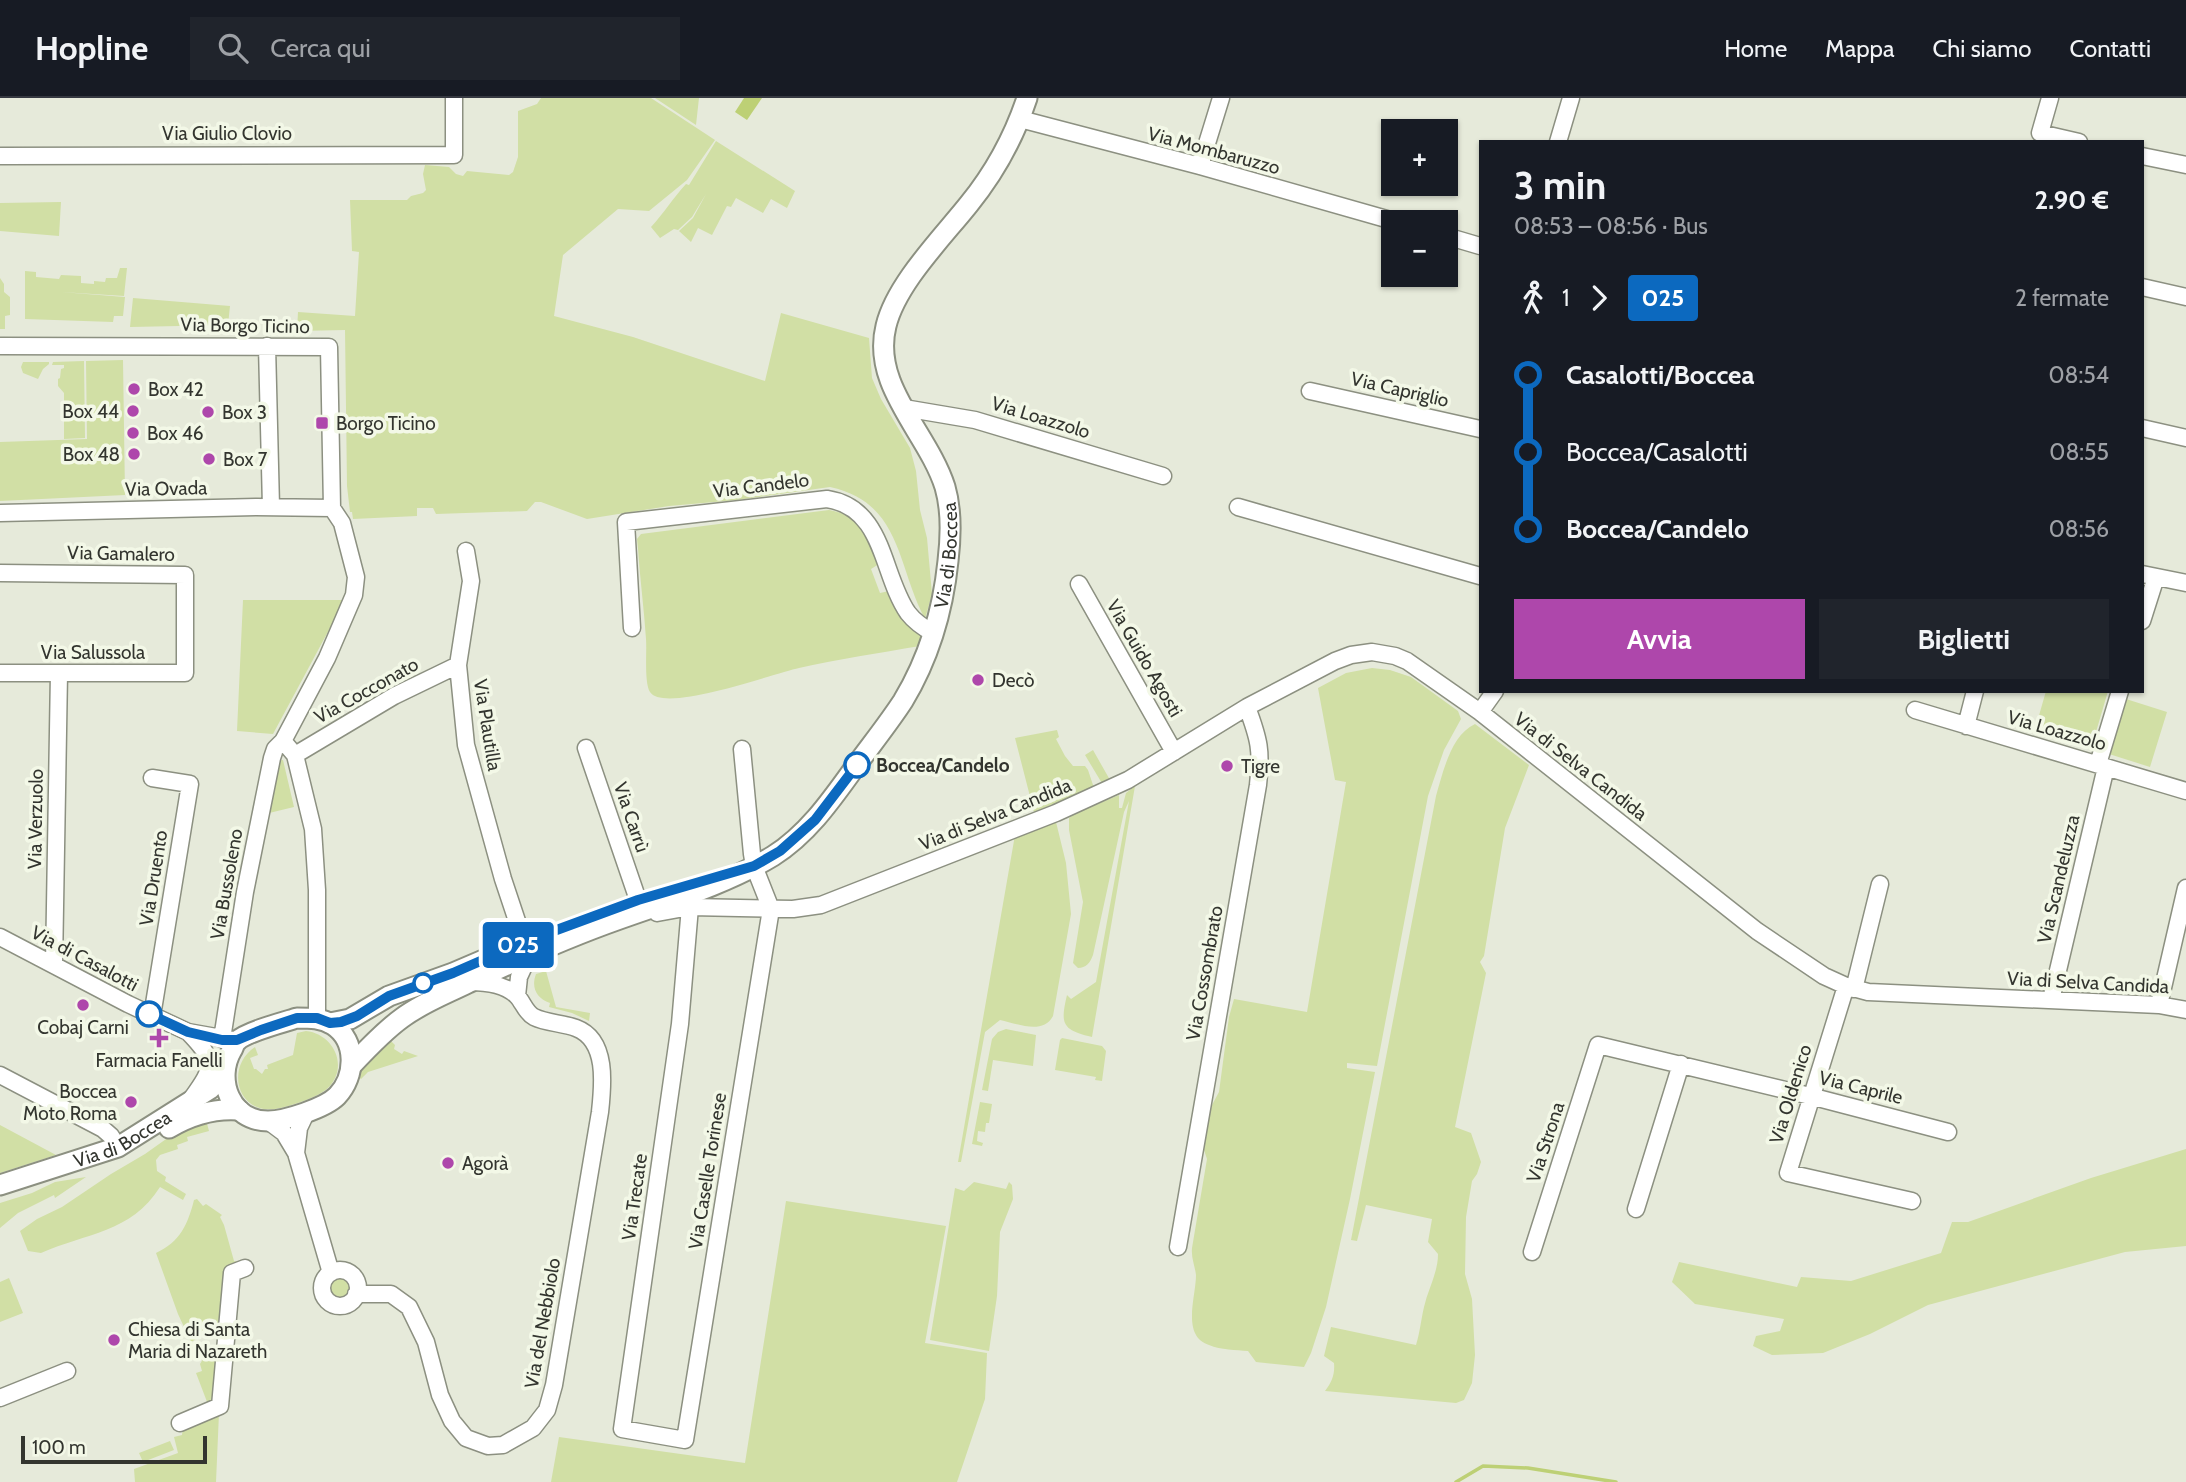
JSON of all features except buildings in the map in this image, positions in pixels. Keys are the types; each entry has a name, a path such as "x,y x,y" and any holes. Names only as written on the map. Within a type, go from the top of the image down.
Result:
{"main road":[{"name":"Via di Boccea","path":"323,1021 350,1019 389,996 695,894 748,869 791,843 822,811 897,709 919,670 933,634 948,566 950,510 944,485 937,466 891,382 883,356 883,336 890,311 901,290 972,201 1006,150 1027,98"},
{"name":"Via di Boccea","path":"353,1064 401,1019 527,948 638,900 748,869"},
{"path":"297,1018 323,1021 335,1027 346,1040 353,1064 340,1094 331,1101 283,1119 268,1121 239,1110 225,1086 224,1072 230,1040 297,1018"},
{"name":"Via di Boccea","path":"0,1185 118,1147 210,1089 218,1082 226,1064"},
{"name":"Via di Boccea","path":"0,1195 125,1155 189,1117 221,1109 239,1110"}],"street":[{"name":"Via Giulio Clovio","path":"0,156 454,155 454,98"},
{"path":"1200,166 1221,98"},
{"path":"1559,140 1571,98"},
{"path":"2050,98 2040,133 2070,140"},
{"name":"Via Mombaruzzo","path":"1020,119 1381,217"},
{"path":"2144,156 2186,165"},
{"path":"1458,240 1479,246"},
{"path":"2144,287 2186,297"},
{"name":"Via Borgo Ticino","path":"0,346 329,347 332,508"},
{"path":"267,346 271,507"},
{"name":"Via Capriglio","path":"1310,391 1479,429"},
{"name":"Via Loazzolo","path":"904,408 975,419 1163,476"},
{"path":"2144,428 2186,438"},
{"name":"Via Candelo","path":"632,628 626,522 827,499 850,506 867,524 907,611 916,622 933,634"},
{"path":"1238,507 1479,576"},
{"name":"Via Ovada","path":"0,513 332,508"},
{"name":"Via Bussoleno","path":"230,1040 245,892 275,748 283,741 327,657 354,595 356,575 342,523 332,508"},
{"name":"Via Plautilla","path":"466,551 471,581 458,664 468,757 503,879 527,948"},
{"name":"Via Gamalero","path":"0,573 184,575 186,673"},
{"path":"2144,608 2149,576 2186,583"},
{"name":"Via Guido Agosti","path":"1079,584 1174,752"},
{"name":"Via di Selva Candida","path":"618,919 690,907 793,909 821,905 1056,813 1128,780 1247,707 1335,661 1372,652 1407,661 1480,712 1757,931 1824,976 1850,988 1868,992 2160,1005 2186,1010"},
{"name":"Via Cocconato","path":"295,755 394,696 458,664"},
{"name":"Via Salussola","path":"0,673 186,673"},
{"name":"Via Verzuolo","path":"54,965 59,673"},
{"path":"1480,712 1494,693"},
{"path":"1966,726 1974,693"},
{"name":"Via Scandeluzza","path":"2051,1000 2120,693"},
{"name":"Via Cossombrato","path":"1178,1248 1258,785 1261,755 1259,738 1247,707"},
{"name":"Via Loazzolo","path":"1916,710 2186,791"},
{"path":"283,741 295,755 310,813 316,857 323,1021"},
{"name":"Via Carrù","path":"586,748 638,900"},
{"path":"742,749 748,869 771,909"},
{"name":"Via Druento","path":"152,778 190,784 152,1016"},
{"name":"Via Oldenico","path":"1880,884 1850,988 1810,1096 1788,1173 1912,1201"},
{"path":"2160,1005 2186,888"},
{"name":"Via Trecate","path":"685,1440 622,1429 680,1024 690,907"},
{"name":"Via Caselle Torinese","path":"685,1440 771,909"},
{"name":"Via di Casalotti","path":"0,937 152,1016 188,1032 230,1040"},
{"path":"517,996 519,976 527,948"},
{"name":"Via del Nebbiolo","path":"356,1294 391,1294 409,1307 426,1342 440,1395 452,1421 466,1438 488,1446 503,1445 533,1428 547,1409 554,1385 600,1112 603,1076 601,1061 588,1036 580,1029 533,1016 523,1007 517,996 500,986 470,982"},
{"name":"Via di Casalotti","path":"188,1032 205,1050 209,1068 206,1078 191,1100"},
{"name":"Via Caprile","path":"1598,1045 1948,1132"},
{"name":"Via Strona","path":"1532,1252 1598,1045"},
{"path":"1636,1209 1681,1065"},
{"path":"0,1075 103,1129 118,1147"},
{"path":"296,1153 301,1119 307,1111"},
{"path":"268,1121 288,1138 296,1153 331,1273"},
{"path":"180,1423 220,1406 232,1273 245,1268"},
{"path":"337,1271 348,1273 356,1282 356,1294 345,1306 328,1302 324,1298 323,1281 337,1271"},
{"path":"0,1398 67,1371"}],"shaded area":[{"path":"541,98 651,98 715,140 687,180 649,211 618,209 563,255 554,316 633,337 765,381 781,313 869,338 872,378 881,399 910,448 916,471 920,510 927,538 932,594 925,619 894,538 884,521 854,495 830,487 669,506 587,519 535,502 527,511 436,514 433,508 417,508 417,516 353,519 347,486 345,330 297,331 298,312 355,316 359,252 352,251 350,200 407,200 423,193 426,190 423,174 425,165 449,167 456,174 463,176 467,171 509,175 513,172 518,157 518,111 537,104"},
{"path":"655,98 699,98 696,125"},
{"path":"744,98 762,98 747,120 735,112"},
{"path":"716,141 795,191 787,208 771,199 763,213 736,198 731,207 727,206 712,235 698,228 691,242 679,231 693,218 706,194 692,217 678,230 674,229 660,238 651,227 686,184 689,185"},
{"path":"61,202 59,236 0,231 0,203"},
{"path":"120,268 127,268 124,296 61,292 125,297 123,316 114,316 113,322 25,319 25,271 36,272 36,277 59,279 61,275 81,276 81,283 94,284 94,281 105,282 106,278 117,278"},
{"path":"0,278 4,284 4,292 10,297 10,315 5,316 5,329 0,329"},
{"path":"133,298 230,306 228,325 130,327"},
{"path":"123,360 125,495 0,501 0,442 87,439 86,361"},
{"path":"84,361 85,438 64,439 64,393 58,386 58,379 64,365 52,365 53,362"},
{"path":"23,362 49,364 38,379 23,373"},
{"path":"829,510 849,517 862,529 879,564 871,569 880,593 889,591 900,615 923,628 920,646 799,668 697,695 659,697 650,692 646,674 646,639 637,539 641,534"},
{"path":"243,600 345,600 273,734 237,731"},
{"path":"1372,668 1411,677 1458,711 1461,719 1444,750 1428,796 1377,1066 1347,1063 1347,1068 1375,1072 1326,1307 1304,1367 1256,1362 1248,1351 1218,1348 1200,1340 1193,1325 1196,1275 1192,1248 1207,1159 1204,1150 1206,1128 1212,1105 1219,1092 1234,999 1307,1012 1346,782 1335,780 1318,688 1346,673"},
{"path":"2045,693 2107,693 2091,749 2034,733"},
{"path":"2126,699 2167,712 2150,767 2109,754"},
{"path":"1475,724 1529,765 1505,828 1484,956 1480,962 1486,973 1455,1127 1471,1133 1481,1162 1472,1181 1466,1217 1465,1274 1472,1299 1475,1355 1472,1383 1464,1400 1456,1403 1325,1391 1334,1371 1334,1363 1324,1356 1331,1327 1416,1345 1436,1268 1438,1254 1428,1242 1432,1219 1366,1205 1357,1241 1351,1240 1436,796 1454,745 1467,729"},
{"path":"1057,730 1059,737 1056,739 1065,756 1073,766 1085,766 1094,788 1034,812 1015,738"},
{"path":"1093,750 1110,780 1103,785 1085,755"},
{"path":"283,760 294,807 265,814 276,761"},
{"path":"1135,786 1092,1037 1069,1028 1064,1019 1065,1005 1067,995 1071,999 1096,982 1129,801 1124,812 1093,955 1087,964 1078,968 1073,963 1083,902 1069,818 1119,795 1119,808 1122,808 1126,793"},
{"path":"1056,822 1066,863 1071,914 1053,1016 1049,1022 1037,1027 1000,1020 985,1032 961,1162 958,1162 1015,835"},
{"path":"546,971 556,1007 590,1013 589,1021 549,1007 550,1003 538,995 534,983 536,974"},
{"path":"1006,1029 1036,1035 1033,1066 993,1060 988,1091 982,1090 992,1039 998,1032"},
{"path":"306,1031 324,1038 335,1052 338,1069 329,1087 311,1098 281,1108 262,1109 252,1104 244,1097 238,1077 246,1056 255,1047 258,1055 250,1058 254,1069 262,1074 268,1069 267,1065 293,1055 297,1033"},
{"path":"1062,1038 1102,1046 1106,1051 1102,1081 1095,1080 1096,1077 1055,1070"},
{"path":"390,1040 395,1045 394,1049 402,1054 404,1051 418,1056 368,1072 361,1079 358,1077 362,1067"},
{"path":"980,1102 992,1104 985,1132 978,1131 977,1141 983,1143 982,1146 972,1144"},
{"path":"206,1120 209,1131 187,1137 188,1141 177,1145 178,1149 160,1155 156,1160 157,1171 166,1177 165,1181 186,1194 183,1200 160,1187 136,1214 121,1223 41,1253 28,1251 20,1231 62,1207 176,1132"},
{"path":"0,1125 56,1155 0,1173"},
{"path":"2186,1149 2186,1246 2125,1252 1928,1305 1870,1334 1823,1353 1772,1355 1753,1346 1756,1336 1780,1331 1784,1319 1695,1304 1672,1282 1679,1262 1797,1287 1801,1277 1851,1281 1941,1253 1952,1222 1968,1222 2091,1178"},
{"path":"86,1177 55,1198 54,1195 18,1213 0,1228 0,1203 55,1182"},
{"path":"974,1182 1006,1189 1009,1182 1012,1185 1013,1199 1000,1232 997,1296 989,1351 930,1340 955,1188 964,1191"},
{"path":"197,1199 203,1206 206,1204 222,1215 220,1217 234,1261 238,1262 223,1323 191,1342 156,1253 177,1238 186,1224 194,1200"},
{"path":"786,1201 946,1226 925,1343 987,1353 985,1399 957,1482 551,1482 559,1437 745,1463"},
{"path":"9,1278 23,1313 0,1322 0,1282"},
{"path":"340,1278 348,1281 351,1289 348,1297 340,1300 332,1297 329,1289 332,1281"},
{"path":"221,1343 217,1399 209,1407 196,1373 202,1371 200,1364 207,1352"},
{"path":"219,1413 216,1482 135,1482 134,1469 178,1453 174,1437 182,1435 183,1427"},
{"path":"170,1441 174,1450 143,1462 139,1453"}],"waterway":[{"path":"1456,1482 1483,1466 1528,1468 1616,1482"}],"bus line":[{"name":"025","path":"149,1014 188,1032 222,1040 237,1040 297,1018 341,1022 357,1016 389,996 453,973 524,942 638,900 754,866 791,843 815,820 857,765"}],"place":[{"name":"Box 42","path":"134,389"},
{"name":"Box 44","path":"133,411"},
{"name":"Box 3","path":"208,412"},
{"name":"Borgo Ticino","path":"322,423"},
{"name":"Box 46","path":"133,433"},
{"name":"Box 48","path":"134,454"},
{"name":"Box 7","path":"209,459"},
{"name":"Decò","path":"978,680"},
{"name":"Boccea/Candelo","path":"857,765"},
{"name":"Tigre","path":"1227,766"},
{"name":"Cobaj Carni","path":"83,1005"},
{"name":"Farmacia Fanelli","path":"159,1038"},
{"name":"Boccea Moto Roma","path":"131,1102"},
{"name":"Agorà","path":"448,1163"},
{"name":"Chiesa di Santa Maria di Nazareth","path":"114,1340"}]}
